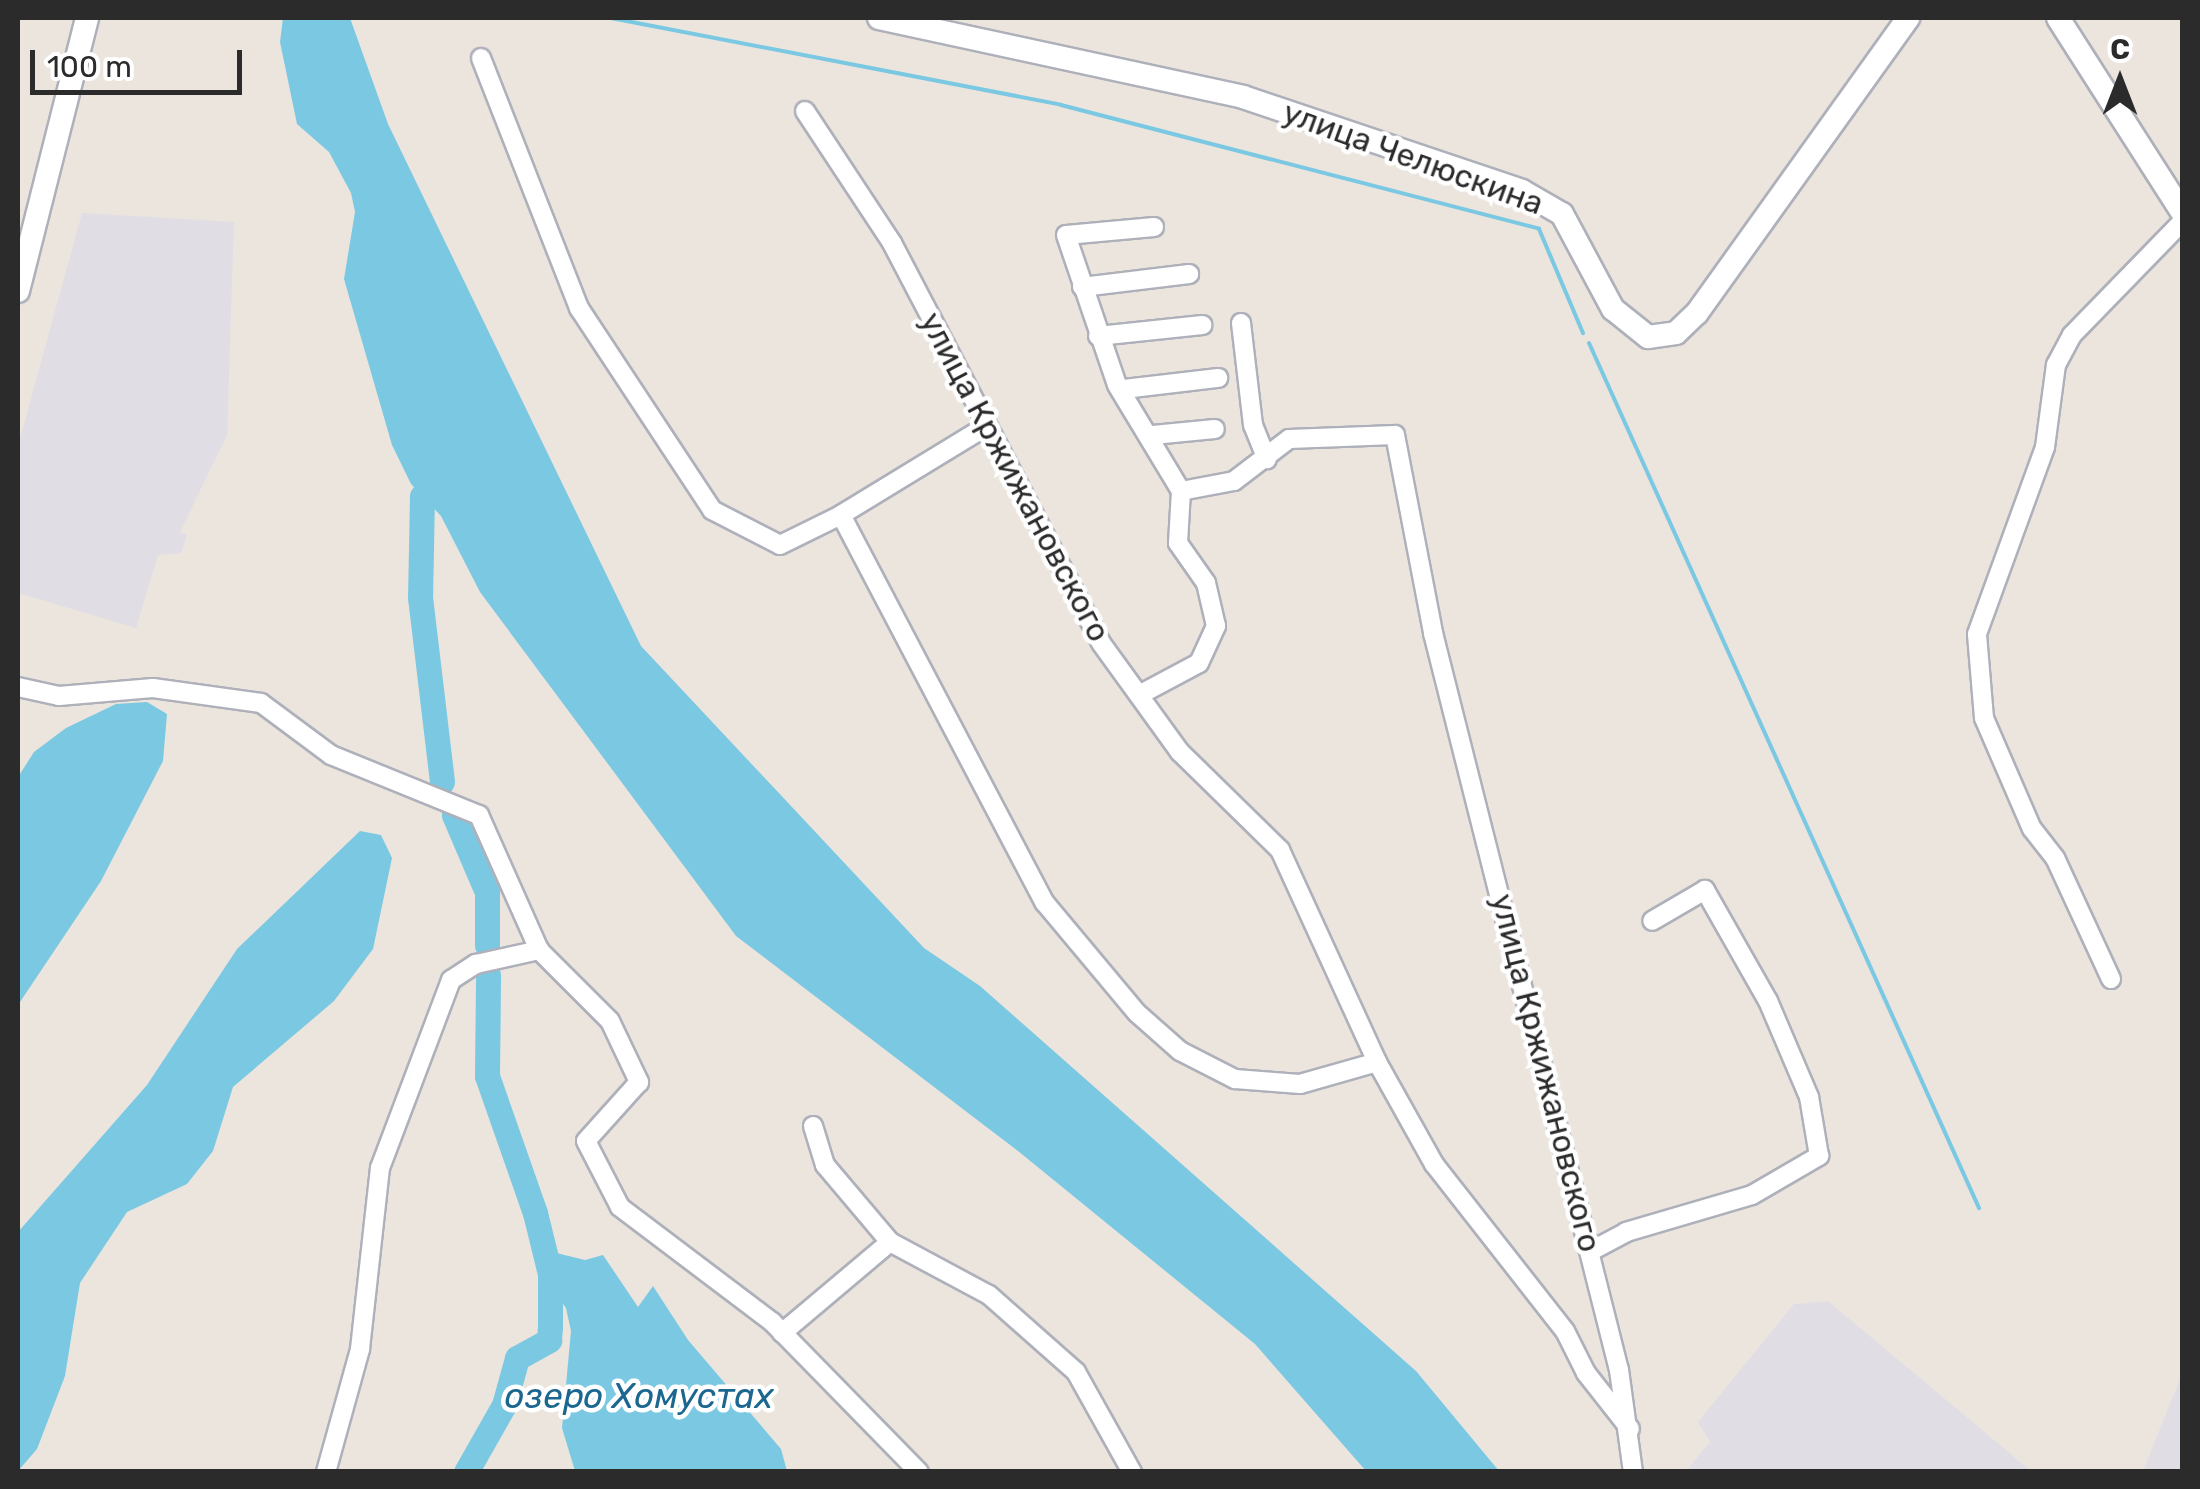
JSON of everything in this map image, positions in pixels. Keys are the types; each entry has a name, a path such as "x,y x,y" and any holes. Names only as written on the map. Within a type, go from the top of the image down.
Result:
{"street":[{"path":"18,291 86,18"},
{"name":"улица Челюскина","path":"879,18 1244,97 1522,191 1562,214 1613,309 1648,337 1676,333 1697,312 1908,18"},
{"path":"2058,18 2182,212"},
{"path":"481,58 579,308 712,510 780,545 841,515 985,428"},
{"name":"улица Кржижановского","path":"806,110 892,243 985,428 1101,642 1180,752 1280,850 1377,1062 1456,1199 1565,1331 1586,1373 1630,1429"},
{"path":"2111,979 2056,858 2032,829 1984,718 1977,634 2045,447 2056,364 2072,335 2182,222"},
{"path":"1139,695 1199,663 1216,626 1206,583 1178,543 1181,490 1098,336 1066,235 1154,227"},
{"path":"1082,287 1190,274"},
{"path":"1181,490 1234,481 1268,459 1253,424 1241,323"},
{"path":"1098,336 1202,325"},
{"path":"1124,389 1218,378"},
{"path":"1152,435 1215,428"},
{"name":"улица Кржижановского","path":"1268,459 1288,439 1395,435 1433,634 1591,1250 1630,1429 1633,1472"},
{"path":"841,515 1045,904 1137,1013 1180,1050 1235,1079 1300,1084 1377,1062"},
{"path":"18,686 59,696 153,688 261,703 331,755 480,815 539,950 610,1022 639,1082 586,1141 620,1207 782,1333 919,1472"},
{"path":"1591,1250 1626,1232 1752,1194 1818,1156 1808,1097 1768,1001 1705,890 1652,921"},
{"path":"326,1472 360,1349 380,1168 451,980 476,964 539,950"},
{"path":"813,1126 825,1165 890,1242 989,1295 1076,1372 1132,1472"},
{"path":"782,1333 890,1242"}],"shaded area":[{"path":"82,213 234,222 227,435 180,532 187,535 181,553 158,555 136,628 18,593 18,446"},
{"path":"1828,1301 2031,1471 1686,1471 1710,1442 1698,1422 1794,1304"},
{"path":"2182,1374 2182,1471 2143,1471"}],"water":[{"path":"283,18 350,18 388,124 641,646 924,948 980,986 1416,1371 1499,1471 1366,1471 1255,1344 1018,1151 736,936 480,592 441,516 411,484 392,445 344,279 355,212 351,193 329,152 297,124 280,42"},
{"path":"147,702 167,714 163,761 101,881 18,1005 18,777 34,752 66,728 116,704"},
{"path":"360,831 381,835 392,858 373,949 334,1001 233,1087 213,1151 187,1184 127,1212 80,1283 65,1376 37,1449 18,1471 18,1232 147,1085 237,949"},
{"name":"озеро Хомустах","path":"544,1250 585,1260 603,1255 638,1307 653,1286 688,1340 781,1449 787,1471 575,1471 562,1428 571,1331 566,1308 540,1273"}],"waterway":[{"path":"611,18 1061,105 1539,229 1583,333"},
{"path":"1589,343 1979,1208"},
{"path":"422,496 420,597 442,782"},
{"path":"454,815 487,892 487,945"},
{"path":"466,1472 504,1405 517,1358 549,1340 550,1327 550,1274 535,1213 487,1076 488,975"}]}
